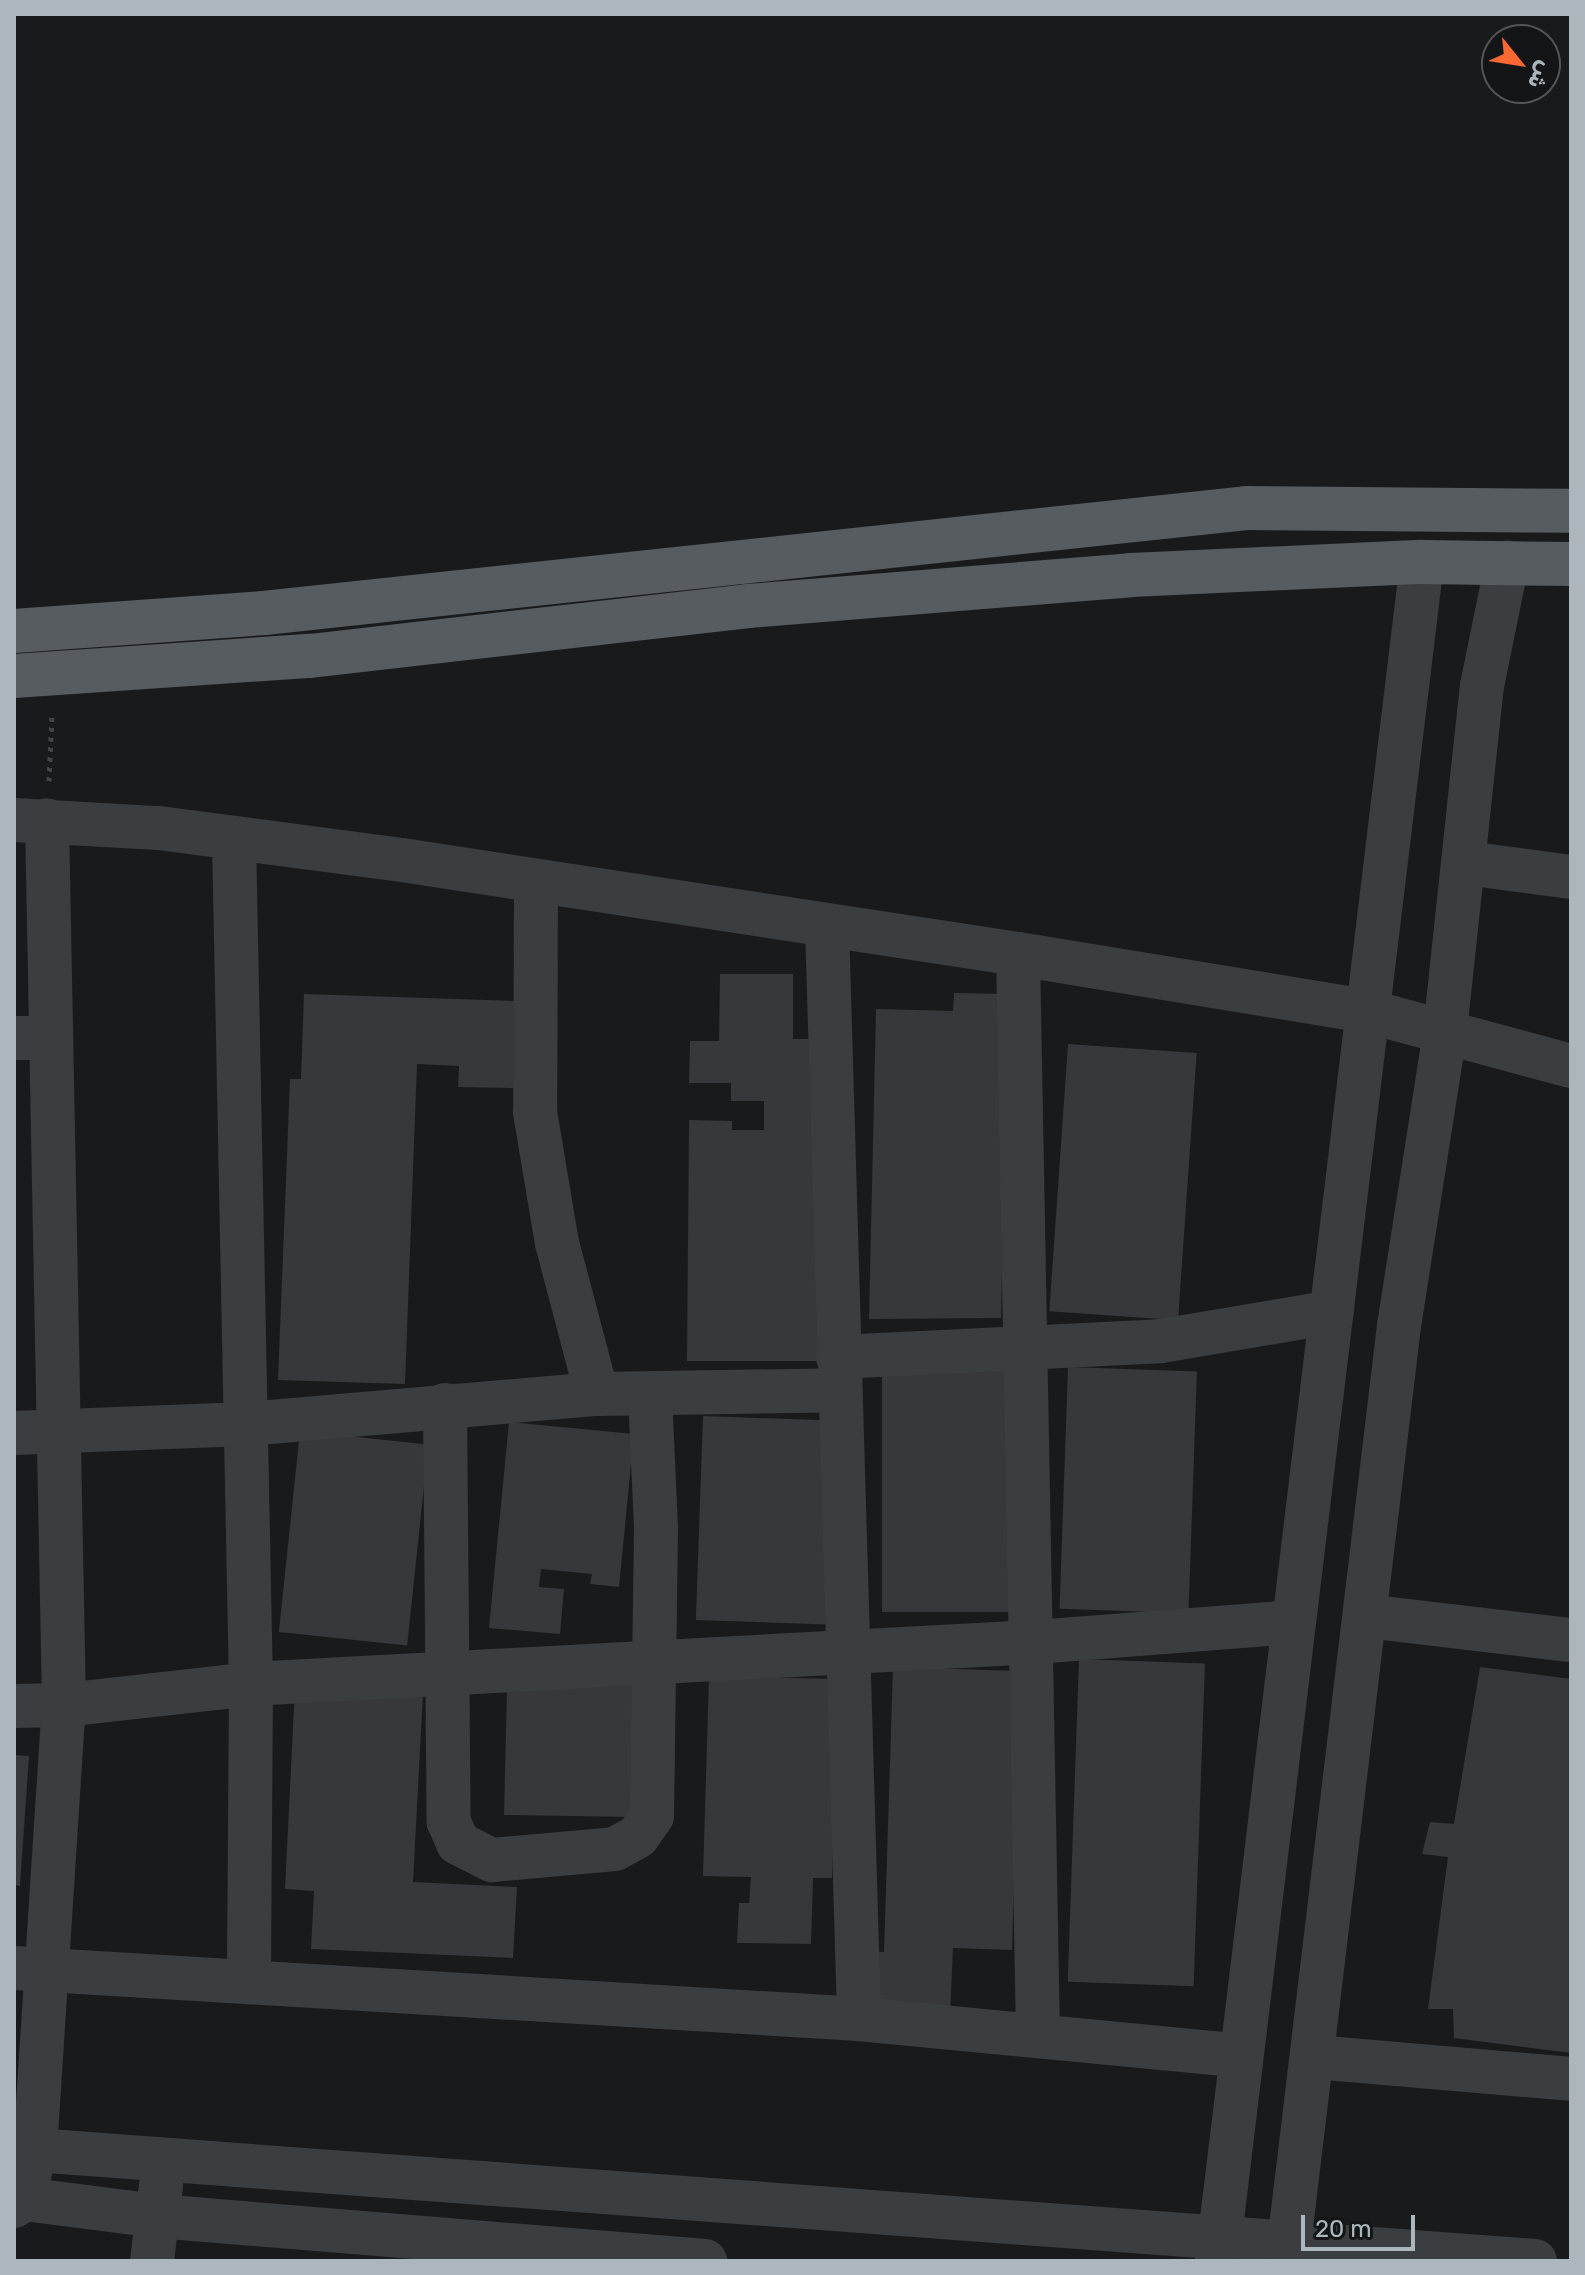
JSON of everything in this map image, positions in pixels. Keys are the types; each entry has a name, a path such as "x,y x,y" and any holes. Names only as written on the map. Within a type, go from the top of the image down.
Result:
{"main road":[{"path":"14,631 264,613 1246,508 1571,511"},
{"path":"34,675 310,656 748,606 1131,575 1422,562 1571,564"}],"street":[{"path":"1218,2248 1422,562"},
{"path":"1289,2252 1315,2057 1399,1326 1445,1031 1466,863 1482,686 1507,563"},
{"path":"705,2261 19,2202 35,2150 31,1968 64,1705 57,1434 32,1038 31,820 234,839 1018,954 1367,1011 1571,1066"},
{"path":"234,839 251,1684 249,1982"},
{"path":"1466,863 1571,877"},
{"path":"536,881 535,1112 557,1243 597,1394"},
{"path":"827,925 838,1374 851,1649 859,2019"},
{"path":"1018,954 1035,1642 1038,2034"},
{"path":"14,1433 57,1434 246,1424 445,1405 597,1394 650,1394 838,1374 1026,1347 1161,1341 1332,1312"},
{"path":"445,1405 449,1822 458,1843 492,1860 615,1849 645,1828 655,1804 656,1658 650,1394"},
{"path":"1366,1616 1571,1640"},
{"path":"14,1706 64,1705 251,1684 449,1674 656,1658 1035,1642 1292,1622"},
{"path":"31,1968 859,2019 1240,2056"},
{"path":"1315,2057 1571,2079"},
{"path":"35,2150 1218,2248 1535,2261"},
{"path":"152,2261 164,2159"}],"path":[{"path":"31,820 34,675"}],"building":[{"path":"720,974 793,974 793,1039 822,1039 819,1361 687,1361 689,1120 732,1121 732,1130 764,1130 764,1101 731,1101 731,1083 689,1083 690,1041 719,1041"},
{"path":"954,993 1008,994 1001,1318 869,1319 876,1009 953,1011"},
{"path":"304,994 518,1001 515,1088 458,1087 459,1066 417,1064 405,1384 278,1380 290,1079 301,1079"},
{"path":"1068,1044 1197,1053 1178,1320 1049,1311"},
{"path":"1068,1367 1197,1372 1188,1613 1060,1609"},
{"path":"882,1370 1009,1370 1009,1612 882,1612"},
{"path":"703,1416 833,1421 826,1624 696,1620"},
{"path":"509,1422 634,1434 619,1587 590,1584 592,1574 541,1569 539,1587 564,1589 560,1634 489,1628"},
{"path":"300,1431 428,1444 407,1645 279,1632"},
{"path":"1079,1659 1205,1663 1194,1986 1068,1982"},
{"path":"893,1667 1020,1671 1012,1950 953,1948 950,2016 874,2014 876,1952 884,1952"},
{"path":"1480,1667 1571,1679 1571,2053 1454,2038 1453,2009 1428,2009 1448,1857 1422,1854 1430,1822 1454,1824"},
{"path":"709,1676 837,1679 832,1878 813,1878 811,1944 737,1943 739,1903 749,1903 751,1877 703,1876"},
{"path":"546,1684 635,1685 633,1817 504,1815 507,1690 546,1690"},
{"path":"295,1687 423,1693 413,1882 517,1887 513,1958 311,1949 314,1891 285,1889"},
{"path":"14,1755 29,1756 20,1886 14,1885"}]}
